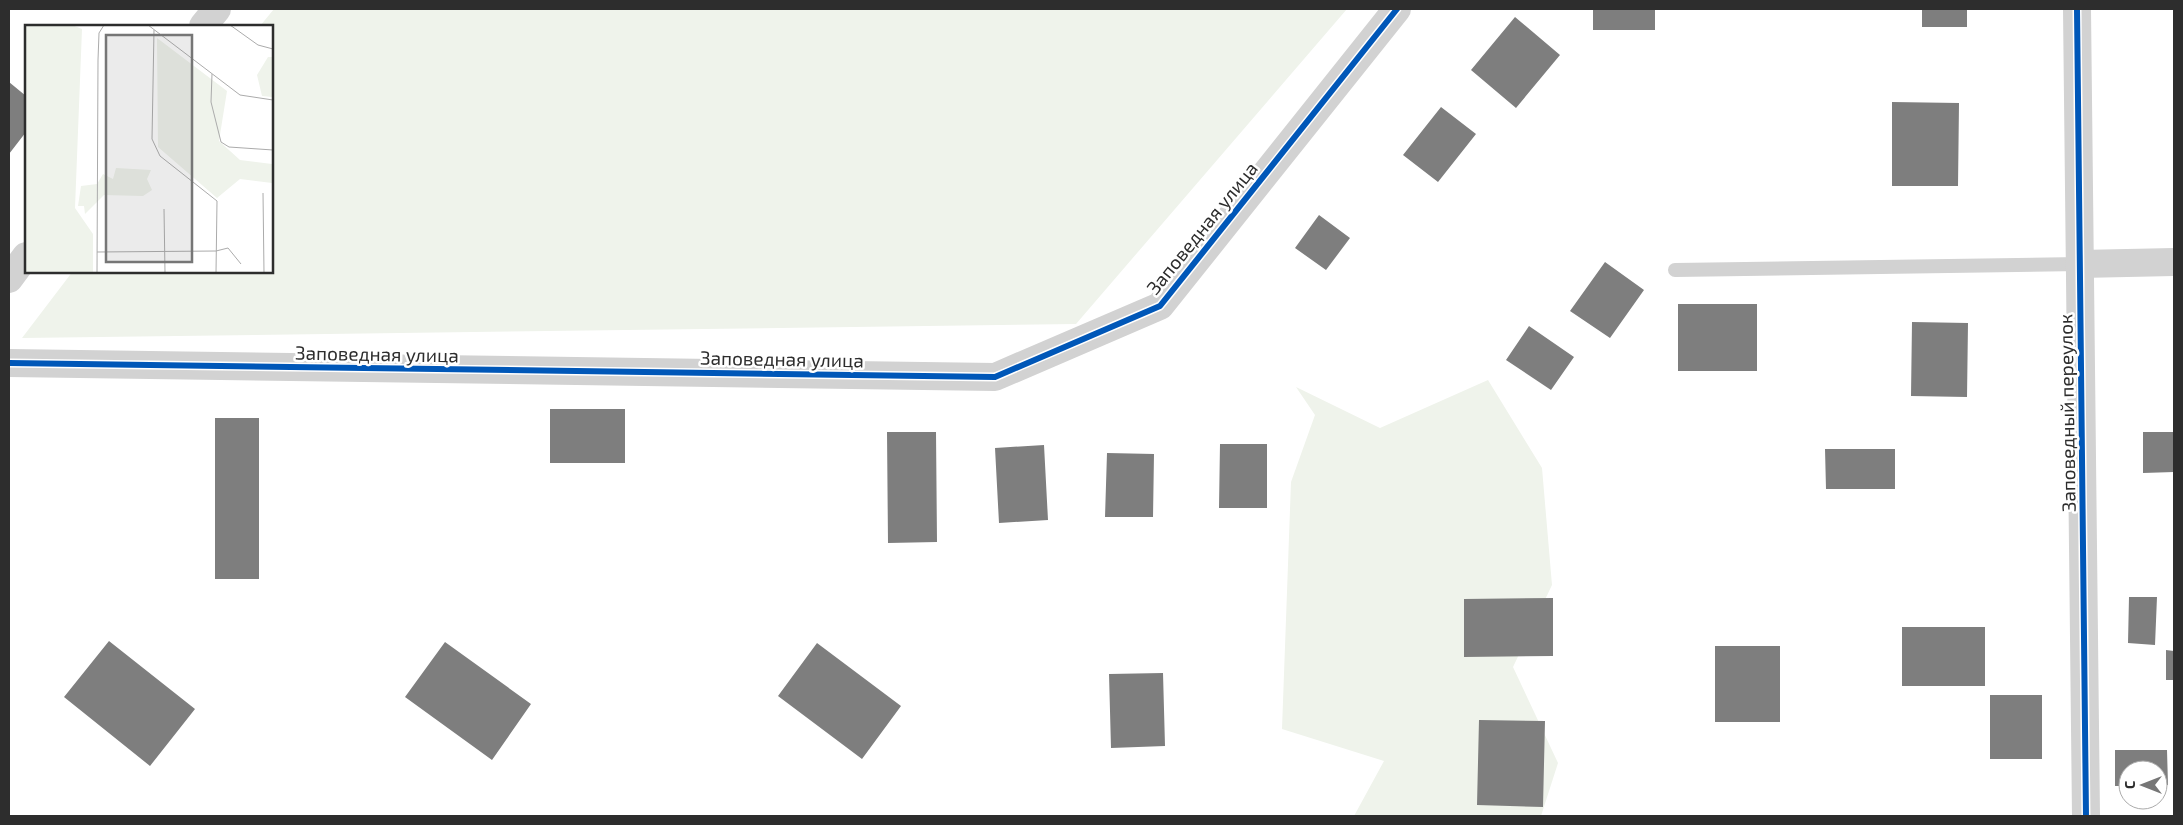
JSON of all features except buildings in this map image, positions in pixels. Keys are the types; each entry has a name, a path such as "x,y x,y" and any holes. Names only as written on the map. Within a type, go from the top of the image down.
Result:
{"street":[{"path":"204,25 216,9"},
{"name":"Заповедная улица","path":"9,363 995,377 1160,306 1397,9"},
{"name":"Заповедный переулок","path":"2077,9 2086,816"},
{"path":"9,279 25,257"},
{"path":"2080,264 2174,262"}],"lane":[{"path":"1676,270 2080,264"}],"shaded area":[{"path":"274,9 1347,9 1076,324 22,338 72,272 272,272 272,25 261,25"},
{"path":"1488,380 1542,468 1552,585 1513,667 1558,763 1541,816 1354,816 1384,761 1282,729 1291,482 1315,415 1296,387 1380,428"}],"cycle path":[{"path":"9,363 995,377 1160,306 1397,9"},
{"path":"2077,9 2086,816"}]}
